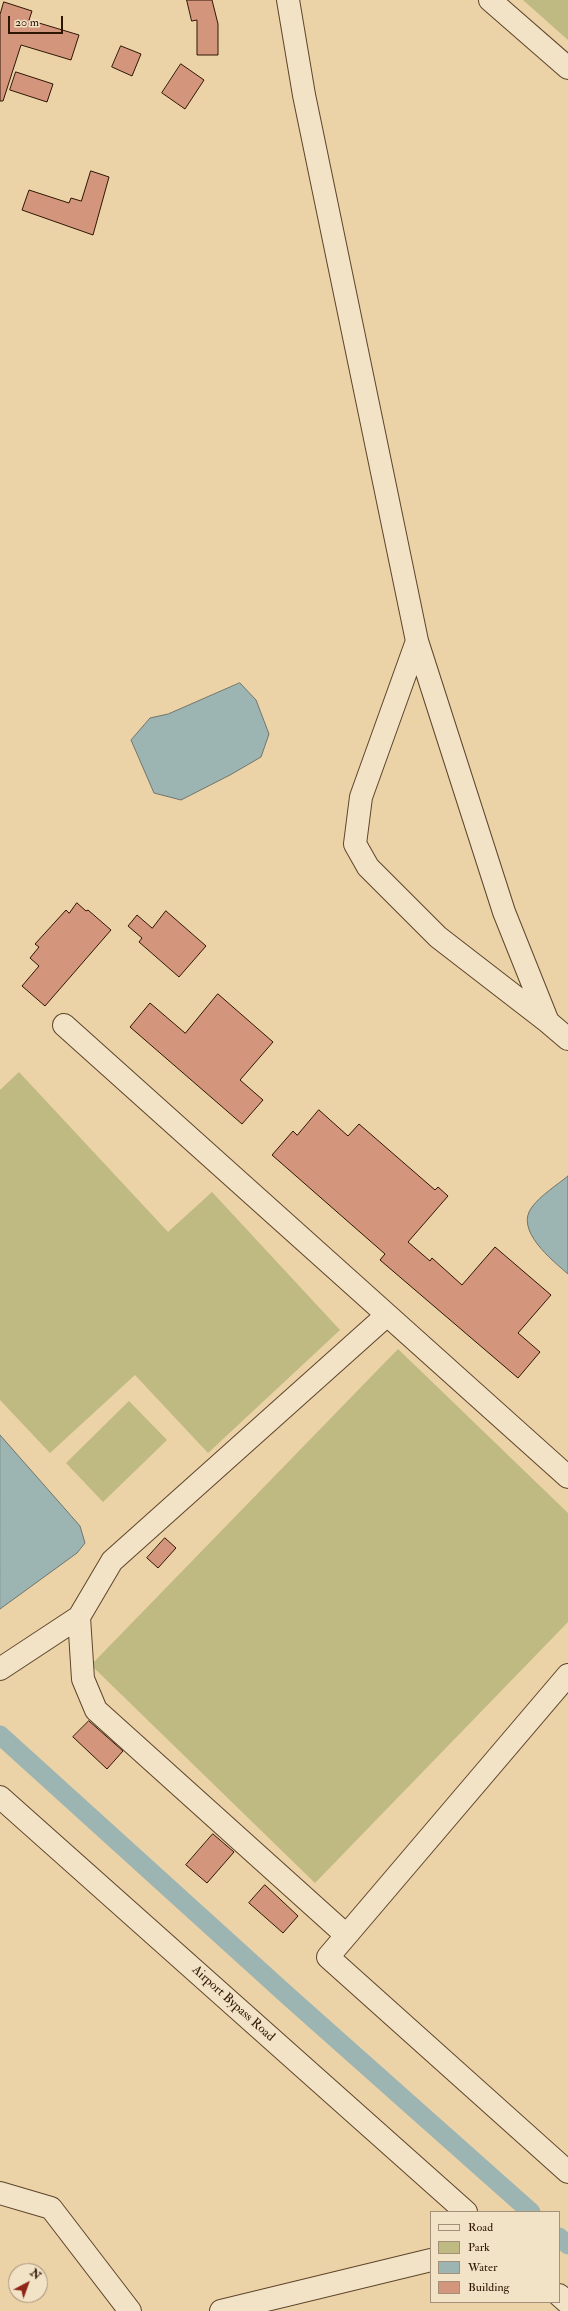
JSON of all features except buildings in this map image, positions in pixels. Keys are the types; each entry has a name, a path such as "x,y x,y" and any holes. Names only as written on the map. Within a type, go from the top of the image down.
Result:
{"street":[{"path":"288,0 304,95 417,641 504,912 548,1022"},
{"path":"490,0 568,68"},
{"path":"417,641 361,798 355,844 368,867 438,937 568,1039"},
{"path":"64,1025 568,1477"},
{"path":"0,1669 79,1617 112,1561 387,1315"},
{"path":"79,1617 83,1679 96,1710 346,1935"},
{"path":"568,1675 328,1957 568,2172"},
{"name":"Airport Bypass Road","path":"0,1797 465,2211"},
{"path":"0,2193 51,2208 130,2311"},
{"path":"221,2311 430,2260"},
{"path":"560,2296 568,2303"}],"green space":[{"path":"523,0 568,0 568,40"},
{"path":"19,1072 168,1232 212,1192 340,1330 208,1453 135,1375 50,1453 0,1400 0,1090"},
{"path":"398,1349 568,1513 568,1622 315,1883 91,1665"},
{"path":"129,1401 167,1440 103,1502 66,1463"}],"water":[{"path":"240,683 256,700 269,734 261,757 181,800 154,793 131,740 150,718 168,714"},
{"path":"568,1176 568,1274 537,1244 531,1235 528,1225 528,1216 532,1207 540,1198"},
{"path":"0,1435 80,1526 85,1543 77,1553 0,1609"}],"waterway":[{"path":"0,1735 288,1996 530,2211"},
{"path":"560,2238 568,2245"}]}
